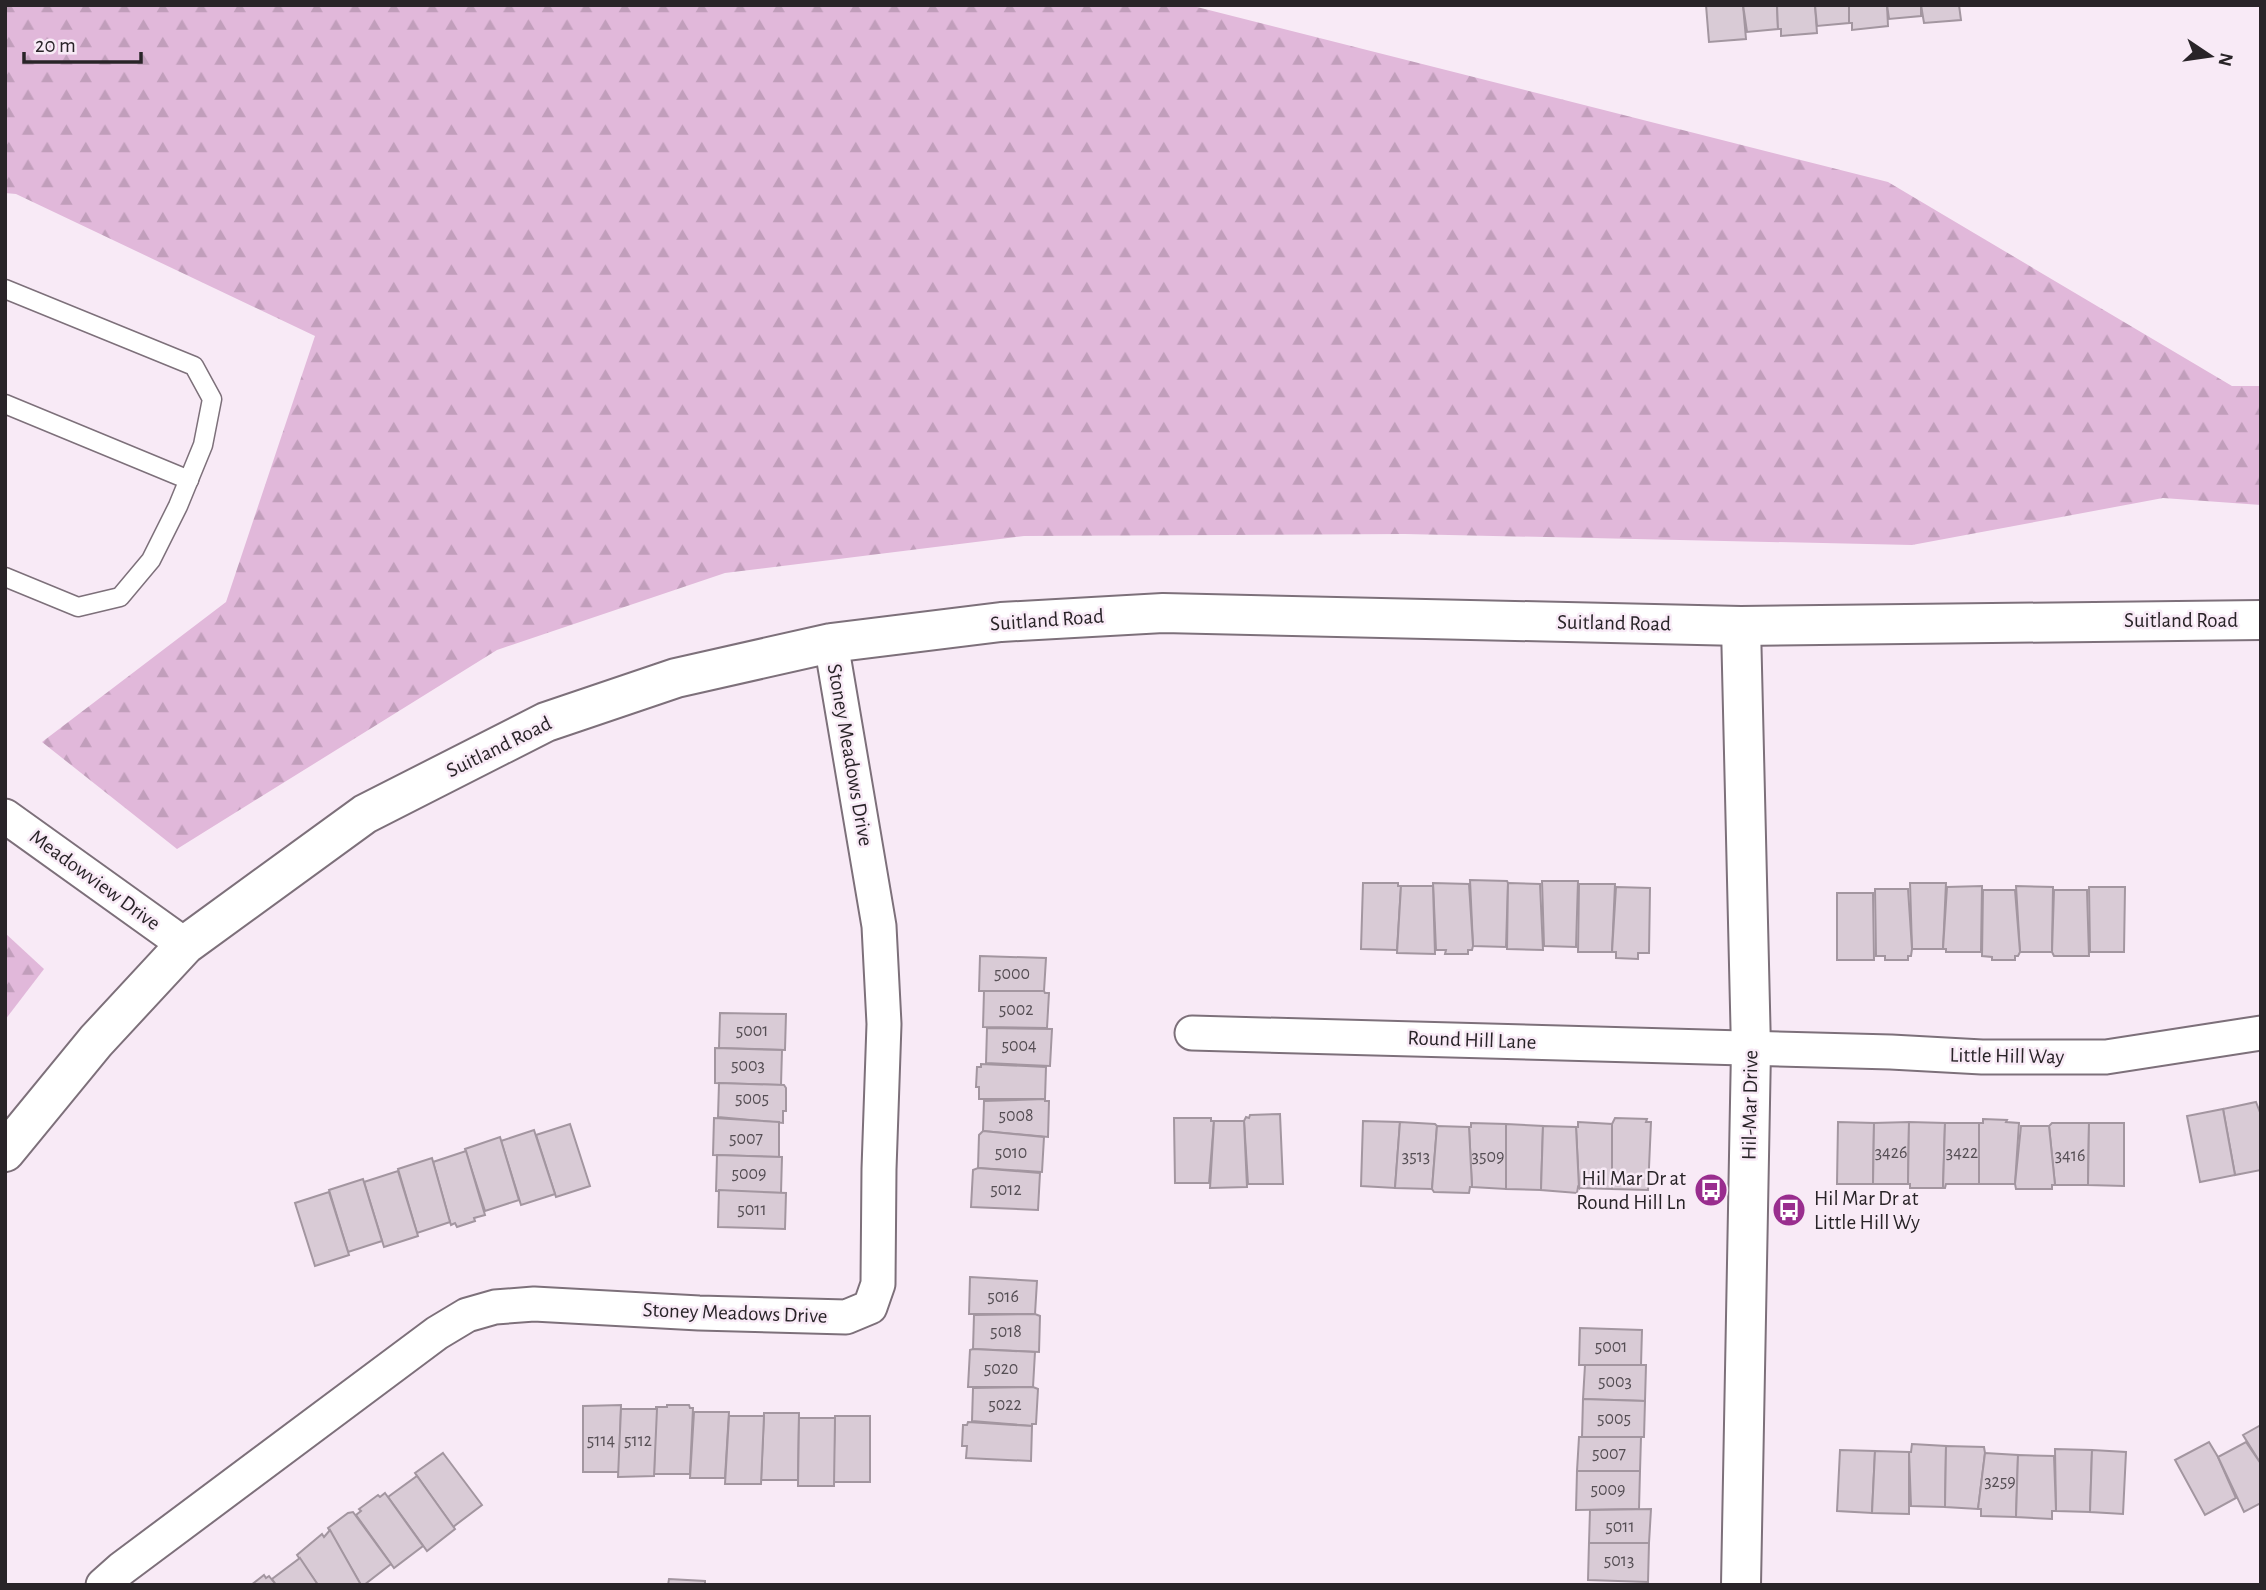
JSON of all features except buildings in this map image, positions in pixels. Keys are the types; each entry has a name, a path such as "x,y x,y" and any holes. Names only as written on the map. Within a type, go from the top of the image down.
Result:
{"main road":[{"name":"Suitland Road","path":"5,1152 96,1041 185,945 365,814 546,722 676,678 831,643 1001,622 1163,613 1741,626 2261,620"},
{"name":"Hil-Mar Drive","path":"1741,626 1751,1049 1741,1585"}],"street":[{"name":"Stoney Meadows Drive","path":"103,1585 437,1333 467,1315 495,1307 534,1304 846,1317 870,1307 878,1284 884,1024 879,926 831,643"},
{"name":"Meadowview Drive","path":"5,816 185,945"},
{"name":"Round Hill Lane","path":"1192,1033 1751,1049"},
{"name":"Little Hill Way","path":"1751,1049 1982,1057 2106,1057 2261,1033"}],"lane":[{"path":"5,289 194,366 212,399 203,445 189,480 151,560 120,597 78,607 5,577"},
{"path":"5,404 189,480"}],"green space":[{"path":"5,5 1189,5 1888,182 2232,386 2261,386 2261,505 2163,498 1912,545 1405,534 1024,536 725,573 497,650 177,849 42,742 226,602 315,336 16,194 5,193"},
{"path":"5,933 44,969 5,1020"}],"place":[{"name":"Hil Mar Dr at Round Hill Ln","path":"1711,1190"},
{"name":"Hil Mar Dr at Little Hill Wy","path":"1789,1210"}]}
